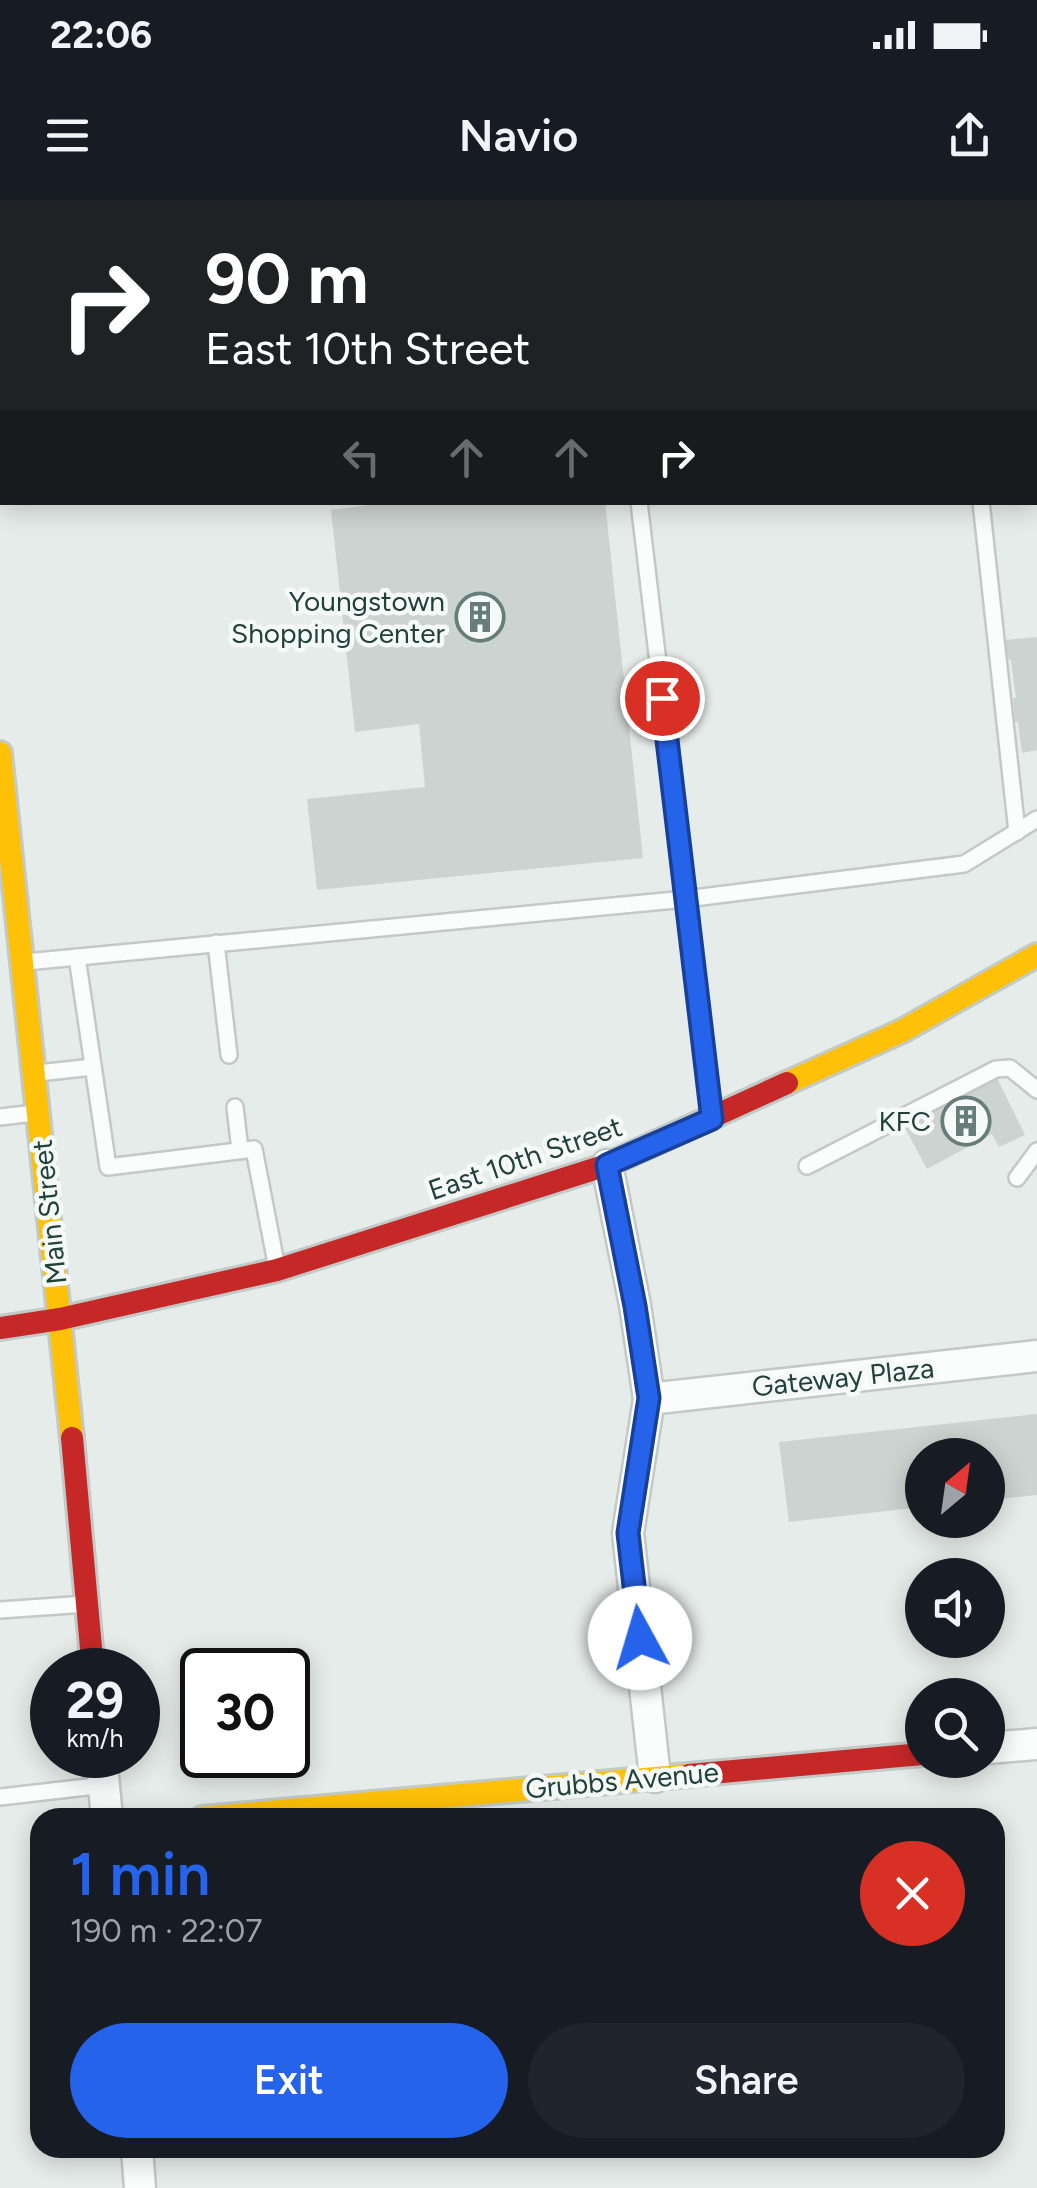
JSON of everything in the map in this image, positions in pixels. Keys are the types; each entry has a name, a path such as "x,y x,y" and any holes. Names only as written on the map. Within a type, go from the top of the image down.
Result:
{"street":[{"name":"Main Street","path":"0,754 91,1648"},
{"name":"East 10th Street","path":"0,1328 60,1319 278,1270 607,1165 902,1030 1037,955"},
{"path":"607,1165 649,1398 628,1533 656,1778"},
{"name":"Gateway Plaza","path":"649,1398 1037,1356"},
{"path":"1005,1747 1037,1744"},
{"name":"Grubbs Avenue","path":"316,1808 905,1756"},
{"path":"103,1778 106,1808"},
{"path":"130,2188 140,2188 137,2158"}],"lane":[{"path":"639,505 712,1119"},
{"path":"982,505 1016,832"},
{"path":"22,962 686,898 964,864 1037,819"},
{"path":"216,944 229,1055"},
{"path":"77,957 108,1167 254,1149 278,1270"},
{"path":"34,1074 93,1066"},
{"path":"808,1166 996,1069 1010,1068 1037,1090"},
{"path":"235,1106 240,1150"},
{"path":"0,1117 38,1113"},
{"path":"1018,1178 1037,1150"},
{"path":"0,1610 87,1604"},
{"path":"0,1796 71,1778"}],"building":[{"name":"Youngstown Shopping Center","path":"368,505 605,505 643,858 317,890 307,799 425,787 419,724 355,732 331,510"},
{"path":"1037,637 1037,750 1022,753 1005,640"},
{"name":"KFC","path":"996,1076 1025,1135 999,1147 992,1134 927,1169 904,1126"},
{"path":"1037,1414 1037,1495 1005,1498 1005,1438 905,1438 905,1509 789,1522 779,1442"}],"traffic: slow":[{"path":"0,753 72,1438"},
{"path":"787,1083 902,1031 1037,955"},
{"path":"315,1808 689,1775"}],"traffic: jam":[{"path":"0,1328 60,1319 277,1270 607,1165 787,1083"},
{"path":"72,1438 91,1648"},
{"path":"689,1775 905,1756"}],"place":[{"name":"Youngstown Shopping Center","path":"480,617"},
{"name":"KFC","path":"966,1121"}],"route":[{"path":"640,1638 628,1533 649,1398 607,1165 712,1119 662,698"}]}
